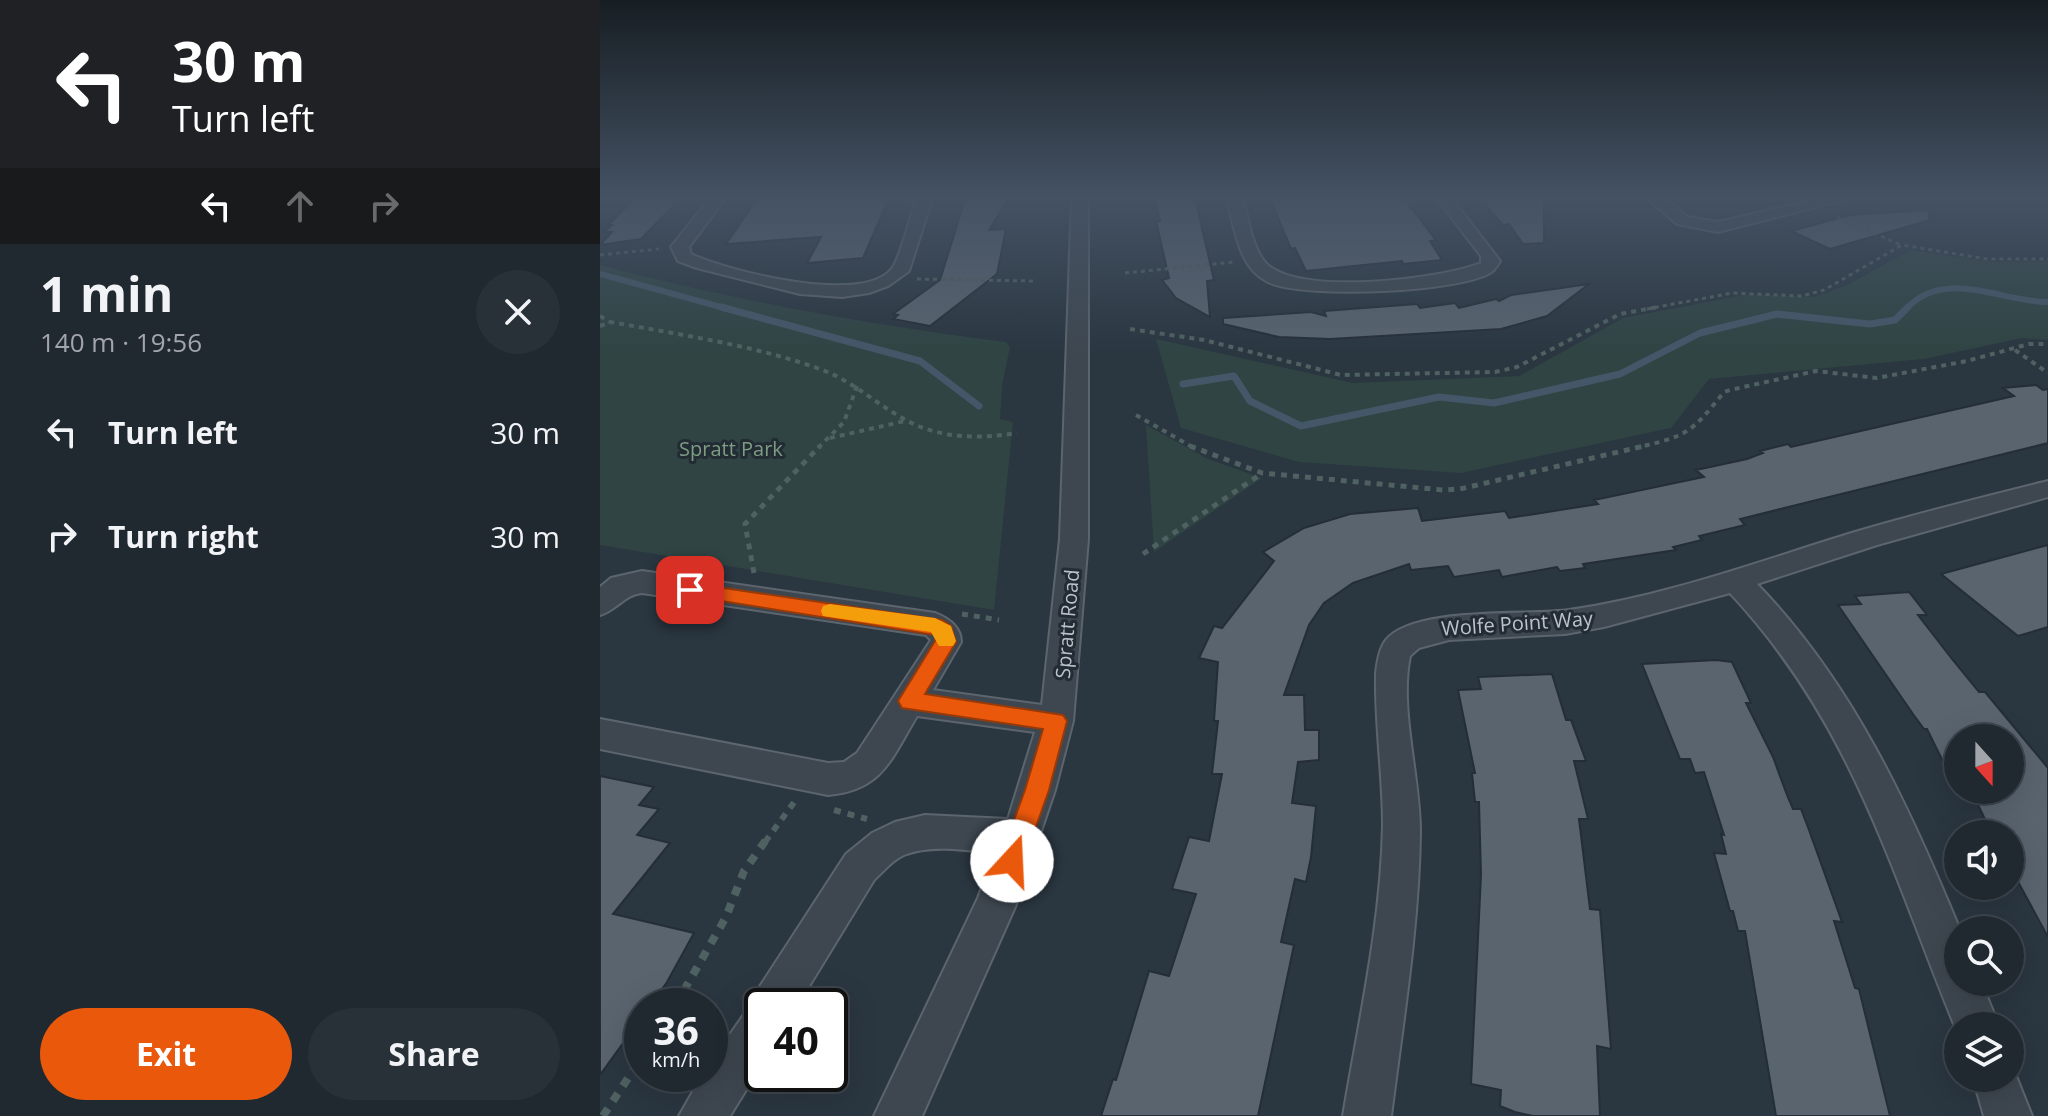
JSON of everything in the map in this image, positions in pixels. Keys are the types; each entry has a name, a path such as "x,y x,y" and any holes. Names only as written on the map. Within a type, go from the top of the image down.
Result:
{"street":[{"path":"680,248 681,253 691,261 817,291 854,291 892,278 900,271 908,248"},
{"name":"Spratt Road","path":"898,1116 989,920 1020,838 1056,721 1072,583 1079,248"},
{"path":"1251,248 1255,260 1270,278 1315,288 1467,275 1487,267 1491,261 1483,248"},
{"name":"Wolfe Point Way","path":"1367,1116 1398,879 1401,806 1390,664 1395,650 1403,641 1417,633 1439,628 1542,625 1622,614 1737,582 1868,538 2048,489"},
{"path":"600,604 621,585 635,582 940,628 946,636 946,642 869,764 858,774 841,779 812,777 600,734"},
{"path":"1737,582 1808,664 1857,746 1944,941"},
{"path":"909,701 1056,721"},
{"path":"783,988 860,867 876,852 895,840 931,834 1020,838"},
{"path":"703,1116 744,1051"},
{"path":"2000,1092 2008,1116"}],"path":[{"path":"600,255 669,248"},
{"path":"1130,329 1204,340 1341,375 1495,372 1517,367 1620,314 1732,293 1802,296 1824,290 1897,248"},
{"path":"1921,248 1987,259 2048,259"},
{"path":"1125,273 1255,260"},
{"path":"892,278 1033,281"},
{"path":"600,316 611,322 752,350 821,369 857,386 906,420 967,438 1017,433"},
{"path":"600,326 611,322"},
{"path":"1136,415 1198,451 1262,473 1460,489 1672,440 1695,428 1724,392 1730,390 1816,371 1877,378 2015,350 2029,344 2048,344"},
{"path":"2015,350 2048,373"},
{"path":"738,598 756,580 745,524 848,416 857,386"},
{"path":"830,438 906,420"},
{"path":"1143,554 1262,473"},
{"path":"685,988 726,917 744,871 812,777"},
{"path":"603,1116 624,1084"}],"green space":[{"path":"1910,250 1994,262 2048,261 2048,340 2022,338 1924,359 1709,379 1671,428 1461,473 1299,462 1181,428 1156,339 1353,383 1519,376 1623,318 1750,294 1814,297 1848,285"},
{"name":"Spratt Park","path":"600,265 802,310 1006,342 1010,347 1002,385 1000,419 1013,422 994,610 600,545"},
{"path":"1146,425 1208,459 1262,478 1154,552"}],"building":[{"path":"815,248 867,248 863,258 807,263"},
{"path":"950,248 1002,248 997,274 930,326 893,319 898,315 893,314 940,280"},
{"path":"1162,248 1207,248 1214,280 1207,281 1210,317 1176,298 1162,280 1169,278"},
{"path":"1295,248 1434,248 1442,260 1403,264 1402,261 1306,271"},
{"path":"1589,284 1547,316 1501,329 1330,339 1279,337 1223,324 1223,318 1311,312 1326,316 1324,311 1417,304 1420,308 1455,303 1459,308 1496,299 1499,301 1511,295"},
{"path":"2036,385 2043,390 2048,389 2048,443 1740,519 1745,525 1699,536 1702,540 1673,547 1676,550 1583,564 1585,568 1560,571 1557,567 1502,577 1499,570 1454,577 1448,566 1411,570 1409,564 1353,583 1324,603 1309,625 1284,695 1304,695 1305,730 1319,730 1319,760 1298,762 1292,803 1316,806 1311,857 1306,882 1295,879 1281,942 1294,945 1258,1116 1101,1116 1113,1079 1116,1080 1149,971 1169,976 1196,894 1172,889 1189,837 1209,841 1222,774 1212,774 1218,721 1214,721 1218,662 1199,658 1214,626 1222,628 1274,561 1263,552 1304,528 1350,514 1418,508 1422,521 1505,511 1509,518 1598,504 1594,500 1704,477 1696,470 1747,459 1763,453 1760,451 1788,444 1791,447 2014,396 2003,388"},
{"path":"2048,545 2048,627 2018,636 1941,574"},
{"path":"1909,592 1927,615 1918,615 1952,659 2012,724 1944,724 1944,764 1927,729 1913,714 1838,605 1861,604 1855,596"},
{"path":"1732,662 1751,703 1746,703 1773,757 1793,809 1801,809 1842,922 1834,921 1855,988 1859,989 1890,1116 1776,1116 1745,931 1738,931 1733,911 1730,911 1714,853 1726,854 1721,834 1724,835 1704,772 1695,773 1690,759 1680,759 1642,664"},
{"path":"1552,674 1566,720 1571,720 1586,761 1574,761 1588,819 1579,819 1590,909 1600,910 1611,1049 1597,1046 1600,1116 1533,1116 1515,1112 1500,1106 1501,1090 1471,1084 1481,875 1479,802 1475,802 1472,773 1475,773 1458,690 1481,689 1478,677"},
{"path":"2024,739 2048,768 2048,937 2024,893 2024,820 1985,820 1978,804 2024,804"},
{"path":"600,776 654,787 639,805 659,809 637,835 670,843 613,914 694,933 663,988 624,988 624,1042 600,1075"}],"waterway":[{"path":"600,274 728,309"},
{"path":"1906,309 1921,297 1938,290 1955,288 2048,302"},
{"path":"721,307 920,361 979,406"},
{"path":"1183,384 1234,376 1250,401 1301,426 1439,397 1494,403 1620,374 1700,333 1777,314 1870,324 1895,320 1906,309"}],"slow traffic":[{"path":"830,611 935,625 944,631 946,641"}],"route":[{"path":"690,590 935,625 944,631 946,642 909,701 1056,721 1037,790 1012,861"}]}
